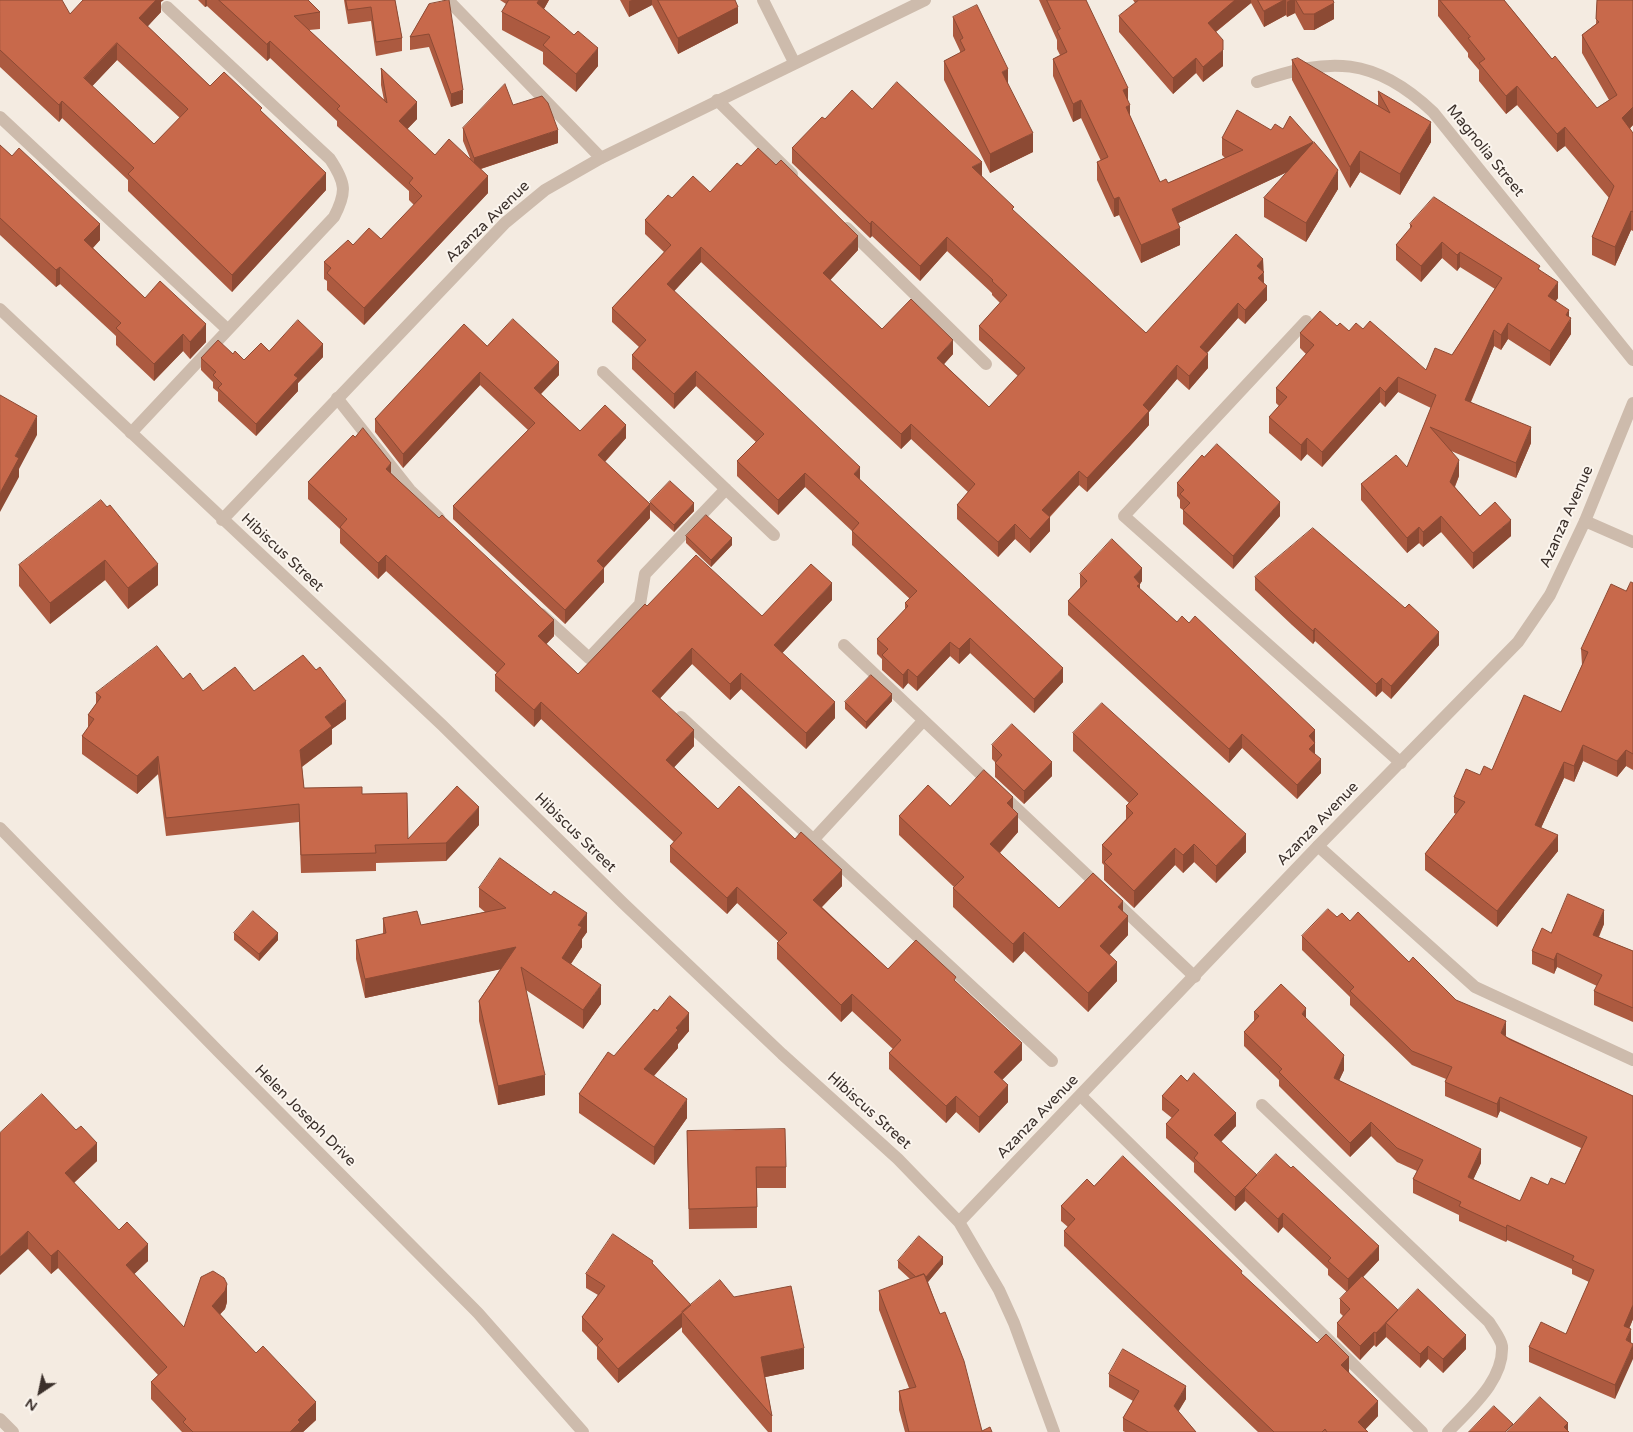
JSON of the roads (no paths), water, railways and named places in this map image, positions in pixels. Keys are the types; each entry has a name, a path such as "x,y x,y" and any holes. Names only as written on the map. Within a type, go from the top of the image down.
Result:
{"street":[{"path":"448,0 601,158"},
{"path":"763,0 794,62"},
{"name":"Azanza Avenue","path":"222,520 506,223 545,190 601,158 717,100 925,0"},
{"path":"131,433 334,217 344,198 339,173 330,159 167,7"},
{"name":"Magnolia Street","path":"1257,82 1286,72 1330,65 1359,66 1413,93 1433,112 1633,360"},
{"path":"717,100 802,183"},
{"path":"0,117 227,329"},
{"path":"837,218 986,364"},
{"name":"Hibiscus Street","path":"0,309 442,725 724,999 898,1159 959,1222 1006,1306 1054,1432"},
{"path":"1306,320 1124,516 1401,763"},
{"path":"603,372 774,535"},
{"path":"337,398 410,490 446,524"},
{"name":"Azanza Avenue","path":"959,1222 1318,846 1518,642 1550,595 1585,521 1633,403"},
{"path":"532,605 589,658 640,604 645,574 726,489"},
{"path":"1585,521 1633,542"},
{"path":"844,645 1195,976"},
{"path":"681,716 1052,1061"},
{"path":"814,839 923,721"},
{"name":"Helen Joseph Drive","path":"0,828 218,1051 478,1312 582,1432"},
{"path":"1318,846 1475,987 1633,1060"},
{"path":"1081,1096 1422,1432"},
{"path":"1262,1105 1489,1322 1502,1345 1498,1370 1486,1390 1448,1432"},
{"path":"0,1419 12,1432"}]}
